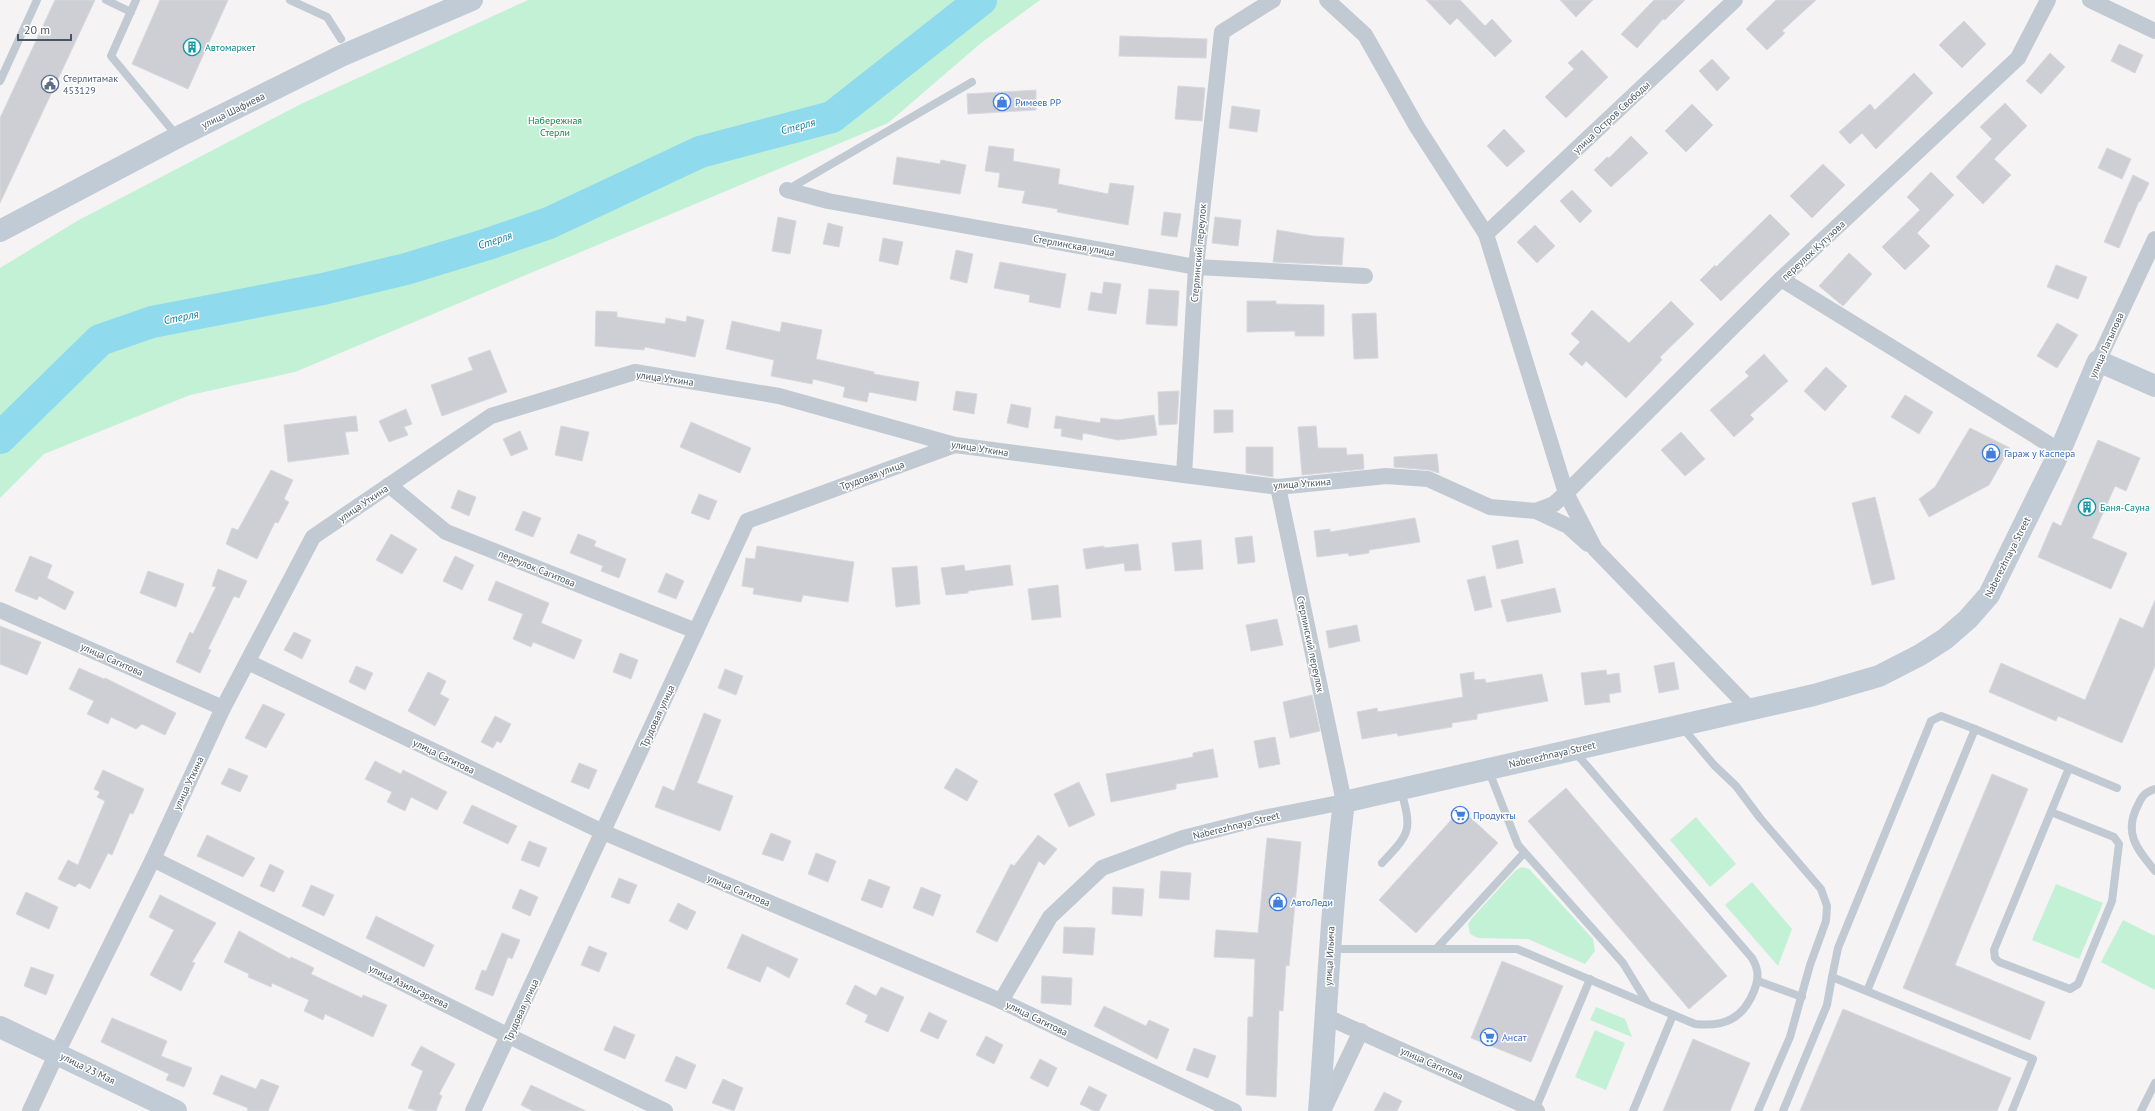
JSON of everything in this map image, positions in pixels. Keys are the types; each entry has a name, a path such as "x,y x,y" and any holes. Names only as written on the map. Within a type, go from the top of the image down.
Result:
{"street":[{"name":"улица Шафиева","path":"0,231 178,137 341,56 472,0"},
{"name":"Стерлинский переулок","path":"1184,475 1196,267 1222,32 1273,0"},
{"path":"1327,0 1365,35 1417,127 1486,234 1566,493 1594,550"},
{"name":"улица Остров Свободы","path":"1486,234 1735,0"},
{"name":"переулок Кутузова","path":"1566,493 1782,278 2018,58 2048,0"},
{"path":"2090,0 2155,31"},
{"name":"Стерлинская улица","path":"787,190 828,201 1196,267 1365,276"},
{"name":"улица Латыпова","path":"2060,451 2098,361 2155,239"},
{"path":"1782,278 2060,451"},
{"path":"2098,361 2155,386"},
{"name":"улица Уткина","path":"30,1111 57,1053 153,860 223,708 313,537 491,416 635,372 779,396 955,445 1184,475 1278,487 1386,476 1428,479 1490,507 1536,511 1554,504 1566,493"},
{"name":"Трудовая улица","path":"473,1111 747,521 955,445"},
{"name":"Naberezhnaya Street","path":"1001,1001 1050,917 1102,868 1183,838 1258,819 1344,802 1828,692 1878,676 1920,655 1945,639 1968,619 1989,595 2060,451"},
{"name":"переулок Сагитова","path":"389,485 446,532 696,631"},
{"name":"Стерлинский переулок","path":"1278,487 1344,802"},
{"path":"1536,511 1568,526 1594,550 1750,709"},
{"name":"улица Сагитова","path":"0,610 223,708"},
{"name":"улица Сагитова","path":"248,662 603,832 1001,1001 1234,1111"},
{"name":"улица Ильича","path":"1319,1111 1327,1017 1329,950 1333,897 1344,802"},
{"name":"улица Азильгареева","path":"153,860 509,1036 665,1111"},
{"name":"улица Сагитова","path":"1327,1017 1536,1111"},
{"name":"улица 23 Мая","path":"0,1027 176,1111"},
{"path":"1322,1111 1361,1031"}],"lane":[{"path":"0,81 37,0"},
{"path":"106,0 131,12"},
{"path":"136,0 111,56 178,137"},
{"path":"290,0 327,17 341,39"},
{"path":"787,190 972,82"},
{"path":"1783,1111 1827,1004 1838,948 1932,721 1941,716 2117,788"},
{"path":"1680,725 1714,765 1736,786 1760,818 1823,892 1827,906 1826,921 1810,965 1790,1037 1758,1111"},
{"path":"1866,991 1975,729"},
{"path":"1329,950 1438,948 1517,949 1590,978 1695,1024 1706,1025 1731,1020 1747,1006 1758,980 1757,969 1752,958 1573,749"},
{"path":"2051,812 2114,838 2119,844 2111,904 2078,984 2070,990 1999,962 1994,953 2051,812 2069,768"},
{"path":"1488,769 1516,840 1524,853 1623,963 1648,1004"},
{"path":"1382,863 1407,833 1409,824 1401,789"},
{"path":"2155,789 2143,795 2133,814 2131,831 2136,846 2155,871"},
{"path":"1438,948 1524,853"},
{"path":"1832,977 2033,1060 2012,1111"},
{"path":"1536,1111 1590,978"},
{"path":"1758,980 1802,997"},
{"path":"1633,1111 1672,1015"},
{"path":"2141,1111 2155,1084"}],"green space":[{"name":"Набережная Стерли","path":"528,0 1040,0 981,43 888,123 295,372 190,395 44,454 0,498 0,268 77,221 301,104"},
{"path":"1696,817 1736,864 1710,887 1670,840"},
{"path":"1522,867 1529,869 1593,939 1595,951 1585,964 1528,939 1478,938 1470,934 1468,924 1472,918 1515,871"},
{"path":"1752,882 1792,929 1778,966 1725,905"},
{"path":"2056,884 2103,903 2079,959 2032,940"},
{"path":"2123,920 2155,936 2155,990 2101,962"},
{"path":"1596,1007 1625,1019 1632,1037 1590,1020"},
{"path":"1595,1030 1625,1043 1606,1090 1575,1077"}],"building":[{"path":"55,0 95,0 0,203 0,118"},
{"name":"Автомаркет","path":"160,0 228,0 188,89 132,64"},
{"path":"1426,0 1460,0 1485,26 1492,19 1512,41 1495,57 1457,18 1450,25"},
{"path":"1560,0 1593,0 1576,17"},
{"path":"1654,0 1685,0 1665,20 1663,19 1637,48 1621,34"},
{"path":"1776,0 1816,0 1782,31 1785,33 1767,50 1746,29"},
{"path":"1964,21 1986,44 1962,68 1939,45"},
{"path":"1120,36 1207,39 1206,58 1119,56"},
{"path":"2119,44 2143,55 2135,73 2111,61"},
{"path":"1582,50 1608,77 1566,118 1545,97 1574,69 1568,63"},
{"path":"2050,53 2065,67 2041,94 2026,81"},
{"path":"1712,59 1730,78 1717,91 1699,71"},
{"path":"1914,73 1933,93 1876,149 1862,133 1850,144 1839,132 1870,104 1875,110"},
{"path":"1178,86 1205,88 1202,121 1175,119"},
{"path":"1036,90 1036,110 968,114 967,94"},
{"path":"2005,103 2027,126 1994,159 2011,175 1983,204 1956,177 1992,139 1980,127"},
{"path":"1692,104 1713,125 1686,152 1665,131"},
{"path":"1232,106 1260,110 1257,132 1229,128"},
{"path":"1504,129 1525,151 1507,167 1487,146"},
{"path":"1631,136 1648,153 1611,187 1594,170 1607,157 1609,158"},
{"path":"989,146 1014,149 1013,161 1060,169 1058,184 1108,194 1110,183 1134,186 1128,225 1057,212 1058,209 1022,203 1025,191 998,187 1000,173 985,171"},
{"path":"2107,148 2131,159 2122,179 2098,168"},
{"path":"897,157 940,164 941,160 966,165 960,194 893,184"},
{"path":"1823,164 1845,185 1812,218 1790,196"},
{"path":"1931,172 1954,195 1917,233 1930,246 1905,270 1882,247 1920,210 1907,197"},
{"path":"2133,175 2149,183 2140,202 2139,201 2119,248 2104,242"},
{"path":"1572,190 1592,211 1580,223 1560,201"},
{"path":"1164,212 1181,214 1177,237 1161,235"},
{"path":"1770,214 1790,234 1721,301 1700,280 1715,265 1716,267"},
{"path":"778,217 796,221 790,254 772,251"},
{"path":"1215,217 1241,220 1238,246 1212,243"},
{"path":"828,223 843,227 839,247 823,244"},
{"path":"1535,225 1555,246 1537,263 1517,242"},
{"path":"1277,230 1313,236 1344,238 1342,265 1273,262"},
{"path":"883,238 903,242 898,265 879,261"},
{"path":"956,250 973,254 967,283 950,279"},
{"path":"1849,253 1872,274 1843,306 1819,286"},
{"path":"1000,262 1066,274 1060,308 1029,302 1030,295 994,288"},
{"path":"2056,265 2087,277 2078,299 2047,287"},
{"path":"1104,282 1121,284 1116,314 1088,310 1091,292 1102,294"},
{"path":"1149,289 1179,291 1177,326 1146,324"},
{"path":"1247,301 1276,301 1276,304 1324,305 1324,336 1295,336 1295,331 1247,332"},
{"path":"1671,301 1694,324 1660,357 1662,360 1626,398 1586,361 1582,366 1569,354 1580,342 1571,334 1592,310 1629,343"},
{"path":"596,311 617,312 617,317 665,324 666,318 686,322 687,316 704,320 695,357 645,347 644,350 595,346"},
{"path":"1376,313 1378,358 1354,359 1352,314"},
{"path":"732,321 780,332 782,322 822,330 816,359 874,372 874,374 919,382 916,401 869,392 867,402 843,397 845,387 813,379 812,384 771,376 774,360 726,349"},
{"path":"2057,323 2078,335 2057,368 2037,356"},
{"path":"490,350 507,392 442,416 431,385 473,370 468,358"},
{"path":"1764,354 1788,381 1750,415 1754,419 1734,437 1710,410 1749,376 1745,372"},
{"path":"1826,367 1847,386 1825,411 1804,391"},
{"path":"956,391 977,394 974,414 953,410"},
{"path":"1179,391 1177,424 1159,425 1158,392"},
{"path":"1905,395 1933,412 1919,434 1891,417"},
{"path":"1011,404 1031,408 1028,428 1007,423"},
{"path":"406,409 412,424 404,427 408,435 389,442 379,421"},
{"path":"1214,410 1233,410 1233,432 1214,433"},
{"path":"1154,415 1157,435 1118,440 1083,433 1082,440 1061,436 1062,429 1054,428 1056,416 1100,423 1101,418 1117,420"},
{"path":"356,416 358,431 345,432 349,454 288,462 284,425"},
{"path":"691,422 751,448 740,473 680,447"},
{"path":"561,426 589,432 582,461 555,455"},
{"path":"1316,426 1318,448 1346,448 1347,455 1363,454 1364,469 1302,475 1298,427"},
{"path":"1970,428 2010,448 1989,485 1929,517 1919,499 1935,487"},
{"path":"520,431 528,449 511,456 503,439"},
{"path":"1681,432 1705,459 1685,476 1661,450"},
{"name":"Баня-Сауна","path":"2098,440 2140,458 2126,491 2115,486 2092,538 2127,553 2111,589 2038,557 2053,522 2061,526"},
{"path":"1246,447 1273,447 1273,477 1246,473"},
{"path":"1437,454 1439,473 1429,470 1394,467 1394,457"},
{"path":"271,470 293,480 284,499 289,502 278,523 275,522 257,559 226,544 232,528 238,530"},
{"path":"458,490 476,497 469,516 451,508"},
{"path":"699,494 717,501 709,520 691,513"},
{"path":"1875,497 1895,579 1872,585 1852,503"},
{"path":"523,511 541,518 533,537 515,530"},
{"path":"1415,518 1420,542 1369,550 1369,553 1349,556 1348,553 1317,557 1314,531 1330,529 1330,532"},
{"path":"391,534 417,549 402,574 376,560"},
{"path":"578,534 596,541 594,546 626,559 619,578 601,571 603,566 570,553"},
{"path":"1252,536 1255,562 1238,564 1235,538"},
{"path":"1201,540 1203,569 1175,571 1172,543"},
{"path":"1518,540 1523,563 1497,569 1492,546"},
{"path":"1138,544 1141,570 1125,571 1124,563 1086,569 1083,549"},
{"path":"757,546 854,562 848,602 803,595 801,602 753,594 754,588 742,586 746,558 755,559"},
{"path":"30,556 52,565 47,578 74,592 65,610 39,596 37,600 15,591"},
{"path":"455,556 474,565 462,590 443,581"},
{"path":"964,565 965,571 1010,565 1013,585 968,591 968,593 946,595 941,568"},
{"path":"917,566 920,604 896,607 892,568"},
{"path":"218,569 247,581 239,598 234,596 208,649 211,650 200,673 176,662 190,632 193,634 216,587 212,586"},
{"path":"148,571 184,584 176,607 140,593"},
{"path":"666,573 684,581 676,599 658,592"},
{"path":"1485,576 1492,607 1475,611 1467,580"},
{"path":"496,581 549,603 541,623 582,640 574,659 533,642 531,647 513,639 523,614 488,600"},
{"path":"1058,585 1061,617 1032,620 1028,589"},
{"path":"1555,588 1561,612 1507,622 1501,600"},
{"path":"2155,600 2155,666 2122,743 2058,716 2056,721 1989,692 2001,663 2085,700 2120,618 2143,628"},
{"path":"1277,619 1283,645 1251,651 1246,625"},
{"path":"1357,625 1360,641 1329,648 1326,631"},
{"path":"0,626 41,642 27,675 0,664"},
{"path":"294,632 311,640 302,659 284,650"},
{"path":"620,653 638,660 631,679 613,672"},
{"path":"1674,662 1679,689 1659,693 1654,666"},
{"path":"356,666 373,673 365,690 349,682"},
{"path":"79,668 104,679 105,678 176,713 165,735 142,724 136,729 111,717 108,724 87,714 94,701 69,689"},
{"path":"725,669 743,676 736,695 718,688"},
{"path":"1606,670 1607,675 1619,673 1621,692 1609,694 1610,702 1585,705 1581,673"},
{"path":"428,672 446,681 440,694 449,699 435,726 408,711"},
{"path":"1474,672 1474,680 1485,679 1486,683 1542,674 1548,701 1477,714 1477,719 1452,723 1452,727 1398,736 1397,733 1362,739 1357,712 1377,708 1378,712 1463,697 1460,674"},
{"path":"1312,695 1320,731 1290,738 1283,702"},
{"path":"263,704 285,714 266,748 245,738"},
{"path":"704,713 721,720 697,783 733,796 720,831 655,807 663,786 674,791"},
{"path":"495,716 511,724 501,743 497,741 493,748 481,742"},
{"path":"1275,737 1280,764 1259,768 1254,741"},
{"path":"1213,749 1218,777 1176,784 1176,789 1111,802 1106,774 1193,757 1193,753"},
{"path":"375,761 401,774 403,770 447,792 437,810 411,797 405,811 387,802 392,792 365,779"},
{"path":"579,763 597,770 589,789 571,782"},
{"path":"229,768 248,776 240,792 221,784"},
{"path":"956,768 978,781 967,801 944,788"},
{"path":"103,770 144,789 133,814 130,813 112,855 108,853 90,889 79,883 75,887 58,879 68,860 78,865 105,801 97,797 100,792 94,789"},
{"path":"1992,774 2028,789 1955,965 2045,1002 2030,1040 1903,988"},
{"path":"1079,782 1095,815 1069,827 1054,794"},
{"path":"1566,788 1727,976 1689,1009 1528,821"},
{"path":"472,805 517,826 508,844 463,823"},
{"path":"1461,809 1498,843 1416,933 1379,900"},
{"path":"771,833 791,841 783,861 762,854"},
{"path":"207,835 255,858 243,877 197,856"},
{"path":"1038,835 1057,849 1044,865 1039,861 997,942 976,932 1011,864 1014,866"},
{"path":"1267,838 1301,842 1289,966 1286,965 1283,1011 1279,1010 1276,1097 1246,1095 1248,1017 1253,1017 1255,959 1214,957 1216,930 1258,933"},
{"path":"529,841 547,848 539,867 521,860"},
{"path":"816,853 836,861 828,882 808,874"},
{"path":"270,864 284,871 274,892 260,886"},
{"path":"1161,871 1191,873 1189,900 1159,898"},
{"path":"619,878 637,885 629,904 611,897"},
{"path":"869,879 890,887 882,908 861,900"},
{"path":"311,885 334,895 324,916 302,906"},
{"path":"921,887 941,895 933,916 913,908"},
{"path":"1113,887 1144,889 1142,916 1112,914"},
{"path":"520,889 538,897 530,916 512,908"},
{"path":"26,892 58,907 49,929 16,914"},
{"path":"160,895 216,923 192,962 195,963 181,991 150,975 174,930 149,917"},
{"path":"678,903 696,912 687,930 669,921"},
{"path":"376,916 434,945 424,967 366,938"},
{"path":"1064,927 1095,928 1093,955 1063,953"},
{"path":"239,931 290,959 291,957 314,968 311,974 362,998 363,995 387,1005 373,1037 325,1014 323,1020 304,1011 309,1000 272,983 271,987 248,977 249,974 224,962"},
{"path":"502,933 520,940 512,959 508,957 493,996 475,989 482,970 486,971"},
{"path":"742,934 798,959 789,978 767,966 760,982 727,968"},
{"path":"589,946 607,953 599,972 581,965"},
{"path":"1502,961 1563,986 1531,1062 1471,1038"},
{"path":"31,967 54,975 46,995 24,986"},
{"path":"1042,976 1072,978 1071,1005 1041,1003"},
{"path":"855,985 876,996 881,987 904,997 888,1032 865,1022 868,1015 846,1004"},
{"path":"1104,1006 1146,1026 1149,1020 1169,1029 1157,1059 1094,1026"},
{"path":"1843,1009 2011,1078 1997,1111 1800,1111"},
{"path":"929,1012 947,1021 938,1039 920,1031"},
{"path":"112,1018 167,1041 161,1056 192,1068 184,1087 166,1080 169,1074 101,1042"},
{"path":"614,1026 635,1035 625,1059 604,1050"},
{"path":"986,1036 1003,1045 994,1064 976,1055"},
{"path":"1693,1039 1750,1063 1730,1111 1663,1111"},
{"path":"421,1046 455,1064 439,1094 442,1096 436,1111 417,1111 408,1108 423,1071 411,1065"},
{"path":"1194,1048 1216,1056 1208,1078 1186,1070"},
{"path":"676,1056 696,1065 686,1089 665,1081"},
{"path":"1040,1059 1057,1068 1048,1087 1030,1078"},
{"path":"221,1075 256,1089 261,1079 279,1086 268,1111 247,1111 248,1108 213,1094"},
{"path":"723,1079 743,1088 734,1111 712,1103"},
{"path":"531,1085 586,1111 533,1111 521,1105"},
{"path":"1089,1086 1107,1095 1099,1111 1094,1111 1080,1104"},
{"path":"1384,1092 1402,1101 1397,1111 1374,1111"}],"waterway":[{"name":"Стерля","path":"0,438 100,340 152,322 323,289 406,269 488,244 549,223 700,152 832,117 981,0"}],"place":[{"name":"Автомаркет","path":"192,47"},
{"name":"Стерлитамак 453129","path":"50,84"},
{"name":"Римеев РР","path":"1002,102"},
{"name":"Гараж у Каспера","path":"1991,453"},
{"name":"Баня-Сауна","path":"2087,507"},
{"name":"Продукты","path":"1460,815"},
{"name":"АвтоЛеди","path":"1278,902"},
{"name":"Ансат","path":"1489,1037"}]}
